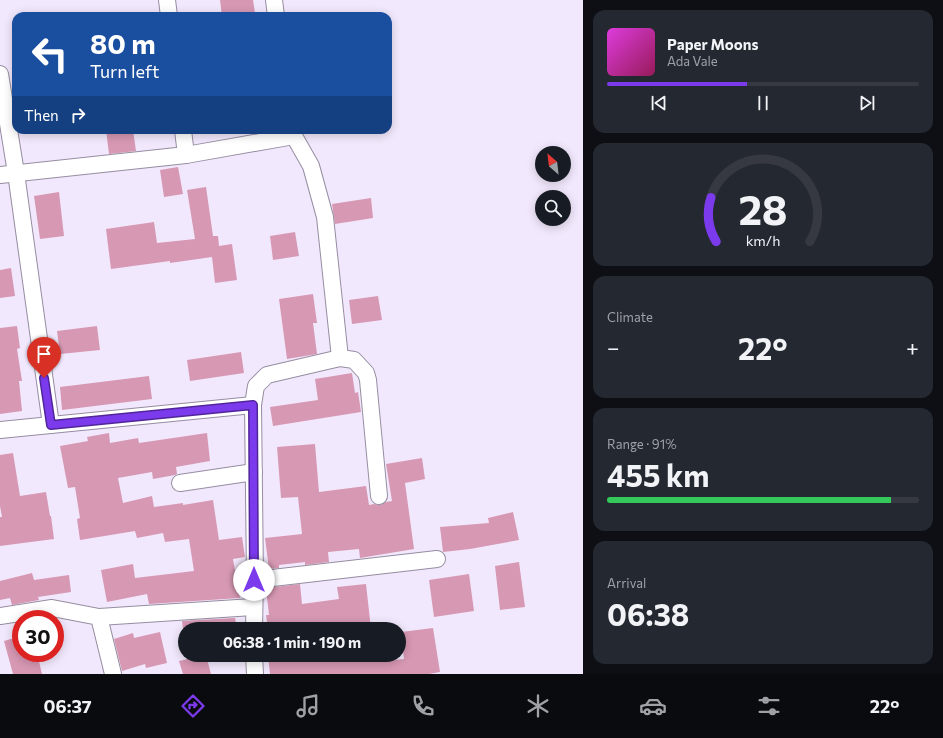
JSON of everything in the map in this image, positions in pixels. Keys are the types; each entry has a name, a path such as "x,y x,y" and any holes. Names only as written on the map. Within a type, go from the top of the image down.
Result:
{"street":[{"path":"167,0 168,12"},
{"path":"274,0 276,12"},
{"path":"0,74 16,173 51,425"},
{"path":"183,134 186,155"},
{"path":"0,175 186,155 289,134"},
{"path":"295,134 311,166 325,217 340,358"},
{"path":"254,622 253,405 256,386 267,375 340,358 354,360 366,373 368,380 379,496"},
{"path":"0,430 253,405"},
{"path":"180,483 254,472"},
{"path":"254,580 437,559"},
{"path":"0,616 52,608 99,617 253,606"},
{"path":"99,617 113,674"},
{"path":"254,662 255,674"}],"building":[{"path":"220,0 253,0 255,12 222,12"},
{"path":"106,134 134,134 136,151 109,154"},
{"path":"178,167 183,194 164,197 160,170"},
{"path":"206,187 213,236 218,236 219,246 232,244 237,280 215,283 212,257 111,269 106,229 154,222 157,243 195,239 187,190"},
{"path":"59,192 64,236 40,239 34,196"},
{"path":"371,198 373,218 335,224 332,204"},
{"path":"295,232 299,256 273,260 270,236"},
{"path":"11,268 15,296 0,298 0,270"},
{"path":"313,294 317,323 313,323 317,354 287,359 279,299"},
{"path":"378,296 382,320 352,324 349,300"},
{"path":"17,326 20,348 17,349 22,381 19,381 22,411 0,414 0,328"},
{"path":"97,326 100,350 60,354 57,331"},
{"path":"241,352 244,373 190,381 187,360"},
{"path":"352,373 355,393 358,392 361,412 273,426 270,407 318,400 315,379"},
{"path":"149,376 152,399 62,410 60,387"},
{"path":"109,433 110,443 138,438 139,443 207,433 210,461 176,467 177,474 175,475 153,479 152,472 118,478 123,503 152,496 154,507 183,503 183,505 213,500 219,540 242,537 245,557 233,559 240,598 149,604 147,594 107,602 101,570 133,564 135,578 194,571 189,539 165,542 163,533 137,538 135,531 80,540 77,519 80,518 75,487 68,488 60,446 88,441 87,437"},
{"path":"315,444 319,492 366,486 369,505 380,505 392,501 386,464 422,458 425,479 405,483 414,549 360,558 359,549 328,552 329,562 305,565 305,562 279,565 279,568 269,569 265,538 302,534 298,497 281,498 277,447"},
{"path":"13,453 20,496 46,492 54,539 0,546 0,517 2,517 0,506 0,455"},
{"path":"513,512 519,540 470,549 443,552 440,527 489,523 488,518"},
{"path":"519,562 525,607 500,610 495,566"},
{"path":"32,573 34,580 69,575 71,592 38,597 39,600 12,605 10,598 0,600 0,581"},
{"path":"469,574 474,611 434,617 429,580"},
{"path":"300,584 302,604 339,599 337,587 366,584 370,622 267,622 266,615 269,615 266,588"},
{"path":"235,618 236,622 182,622"},
{"path":"433,628 440,672 429,674 270,674 269,662 406,662 406,631"},
{"path":"160,632 167,663 146,668 145,664 122,671 114,639 133,633 134,638"},
{"path":"12,639 12,662 39,662 42,674 13,674 4,641"},
{"path":"179,662 208,662 211,674 183,674"}],"route":[{"path":"44,378 51,425 253,405 254,580"}]}
